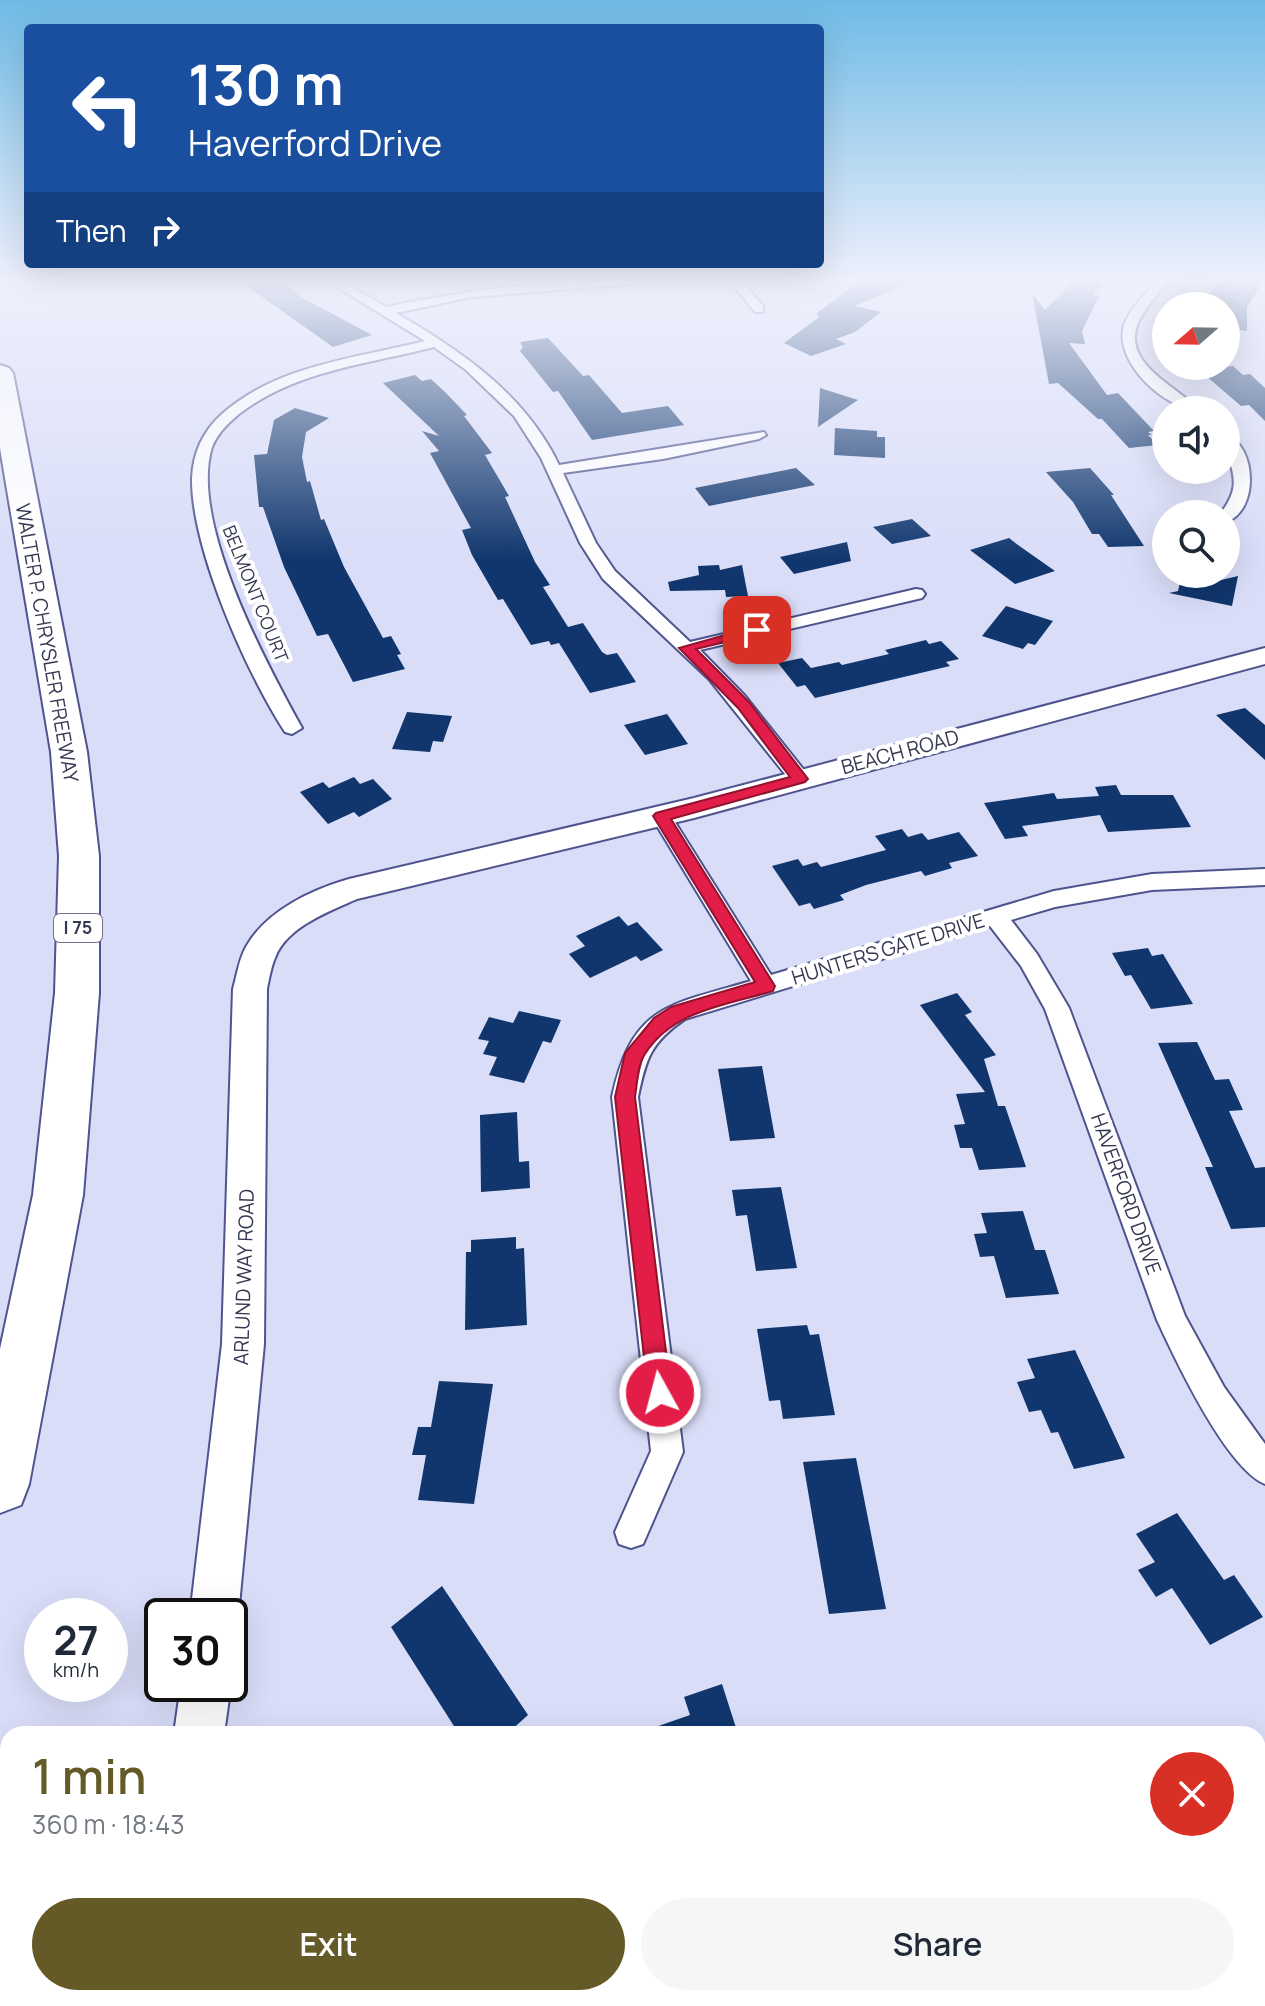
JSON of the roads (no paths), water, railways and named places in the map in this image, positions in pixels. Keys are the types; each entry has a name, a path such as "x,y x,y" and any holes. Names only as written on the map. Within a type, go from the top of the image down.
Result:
{"highway":[{"name":"WALTER P. CHRYSLER FREEWAY","path":"0,373 69,752 79,856 77,993 58,1195 0,1484"}],"street":[{"name":"BELMONT COURT","path":"292,728 211,547 200,487 204,449 228,416 276,386 314,373"},
{"path":"480,373 510,402 540,442 579,529 598,560 639,607 744,705 800,779"},
{"path":"1146,373 1174,396"},
{"path":"553,470 680,451 759,435"},
{"path":"1239,500 1245,476 1240,462"},
{"path":"1245,476 1264,478"},
{"path":"686,648 916,594"},
{"name":"BEACH ROAD","path":"268,940 293,916 349,890 661,816 1264,657"},
{"path":"661,816 766,986"},
{"name":"HUNTERS GATE DRIVE","path":"631,1532 667,1452 625,1097 634,1053 660,1023 677,1012 1065,896 1152,882 1265,877"},
{"name":"HAVERFORD DRIVE","path":"995,916 1029,960 1057,1008 1172,1320 1195,1367 1237,1436 1265,1468"},
{"name":"ARLUND WAY ROAD","path":"216,1598 243,1344 250,989 255,962 268,940"},
{"path":"200,1726 203,1702"}]}
